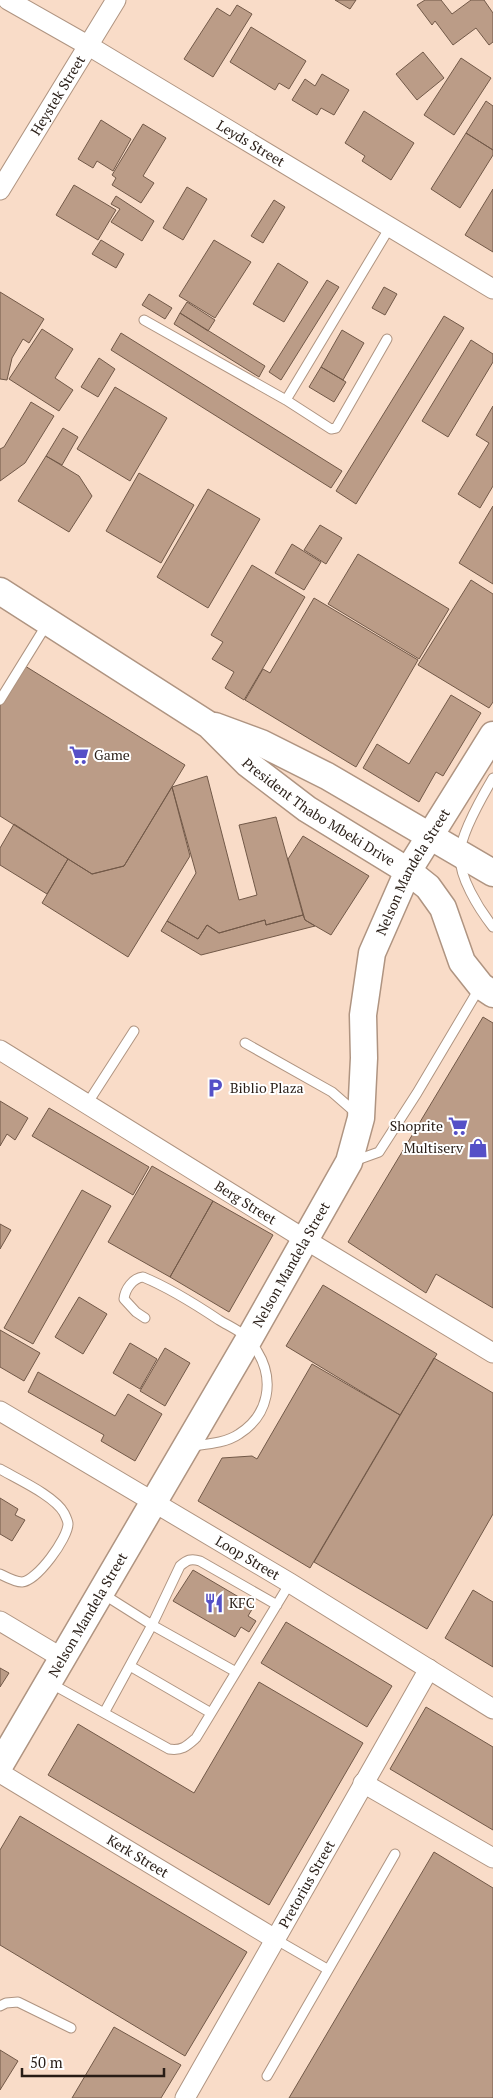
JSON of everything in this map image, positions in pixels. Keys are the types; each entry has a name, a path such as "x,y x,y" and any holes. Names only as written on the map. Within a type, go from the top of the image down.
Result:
{"main road":[{"name":"President Thabo Mbeki Drive","path":"0,592 209,725 248,764 307,809 408,871 428,887 443,908 462,962 487,990"},
{"name":"President Thabo Mbeki Drive","path":"209,725 261,743 319,772 493,873"},
{"name":"Nelson Mandela Street","path":"0,1765 249,1339 349,1162 361,1118 364,1058 363,1015 372,953 408,871 493,735"}],"street":[{"name":"Leyds Street","path":"8,0 89,46 493,289"},
{"name":"Heystek Street","path":"0,190 116,0"},
{"name":"Berg Street","path":"0,1050 306,1240 493,1353"},
{"name":"Loop Street","path":"0,1411 290,1583 493,1709"},
{"path":"0,1621 62,1658"},
{"name":"Pretorius Street","path":"188,2097 429,1669"},
{"name":"Kerk Street","path":"0,1773 275,1940"},
{"path":"363,1784 493,1858"}],"lane":[{"path":"286,400 390,227"},
{"path":"144,320 286,400 331,429 336,428 387,339"},
{"path":"0,700 48,622"},
{"path":"493,778 464,836 460,854 465,882 493,927"},
{"path":"349,1162 379,1152 487,990"},
{"path":"88,1104 134,1031"},
{"path":"245,1043 332,1092 361,1118"},
{"path":"145,1318 136,1312 124,1299 129,1286 138,1278 143,1277 194,1303 249,1339 263,1361 267,1372 268,1383 261,1409 248,1428 238,1435 222,1441 185,1447"},
{"path":"0,1469 51,1500 63,1511 68,1523 66,1534 41,1571 32,1579 21,1582 0,1574"},
{"path":"104,1713 152,1625 180,1566 186,1560 193,1558 200,1560 276,1605"},
{"path":"48,1682 169,1749 178,1750 186,1747 196,1738 290,1583"},
{"path":"100,1592 152,1625 236,1672"},
{"path":"130,1666 211,1713"},
{"path":"267,2076 395,1854"},
{"path":"275,1940 327,1969"},
{"path":"0,2006 6,2003 18,2002 72,2028"}],"building":[{"path":"335,0 356,0 350,9"},
{"path":"425,0 441,0 452,14 471,0 484,0 493,13 493,42 489,45 476,28 453,45 435,21 432,25 417,5"},
{"path":"237,5 252,14 213,77 184,59 217,8 230,16"},
{"path":"251,27 306,61 289,89 279,83 275,90 230,62"},
{"path":"423,52 444,78 417,100 396,74"},
{"path":"461,58 491,78 454,135 424,115"},
{"path":"322,74 349,90 334,115 321,108 317,115 292,100 305,79 315,86"},
{"path":"486,101 493,106 493,150 466,133"},
{"path":"364,111 414,143 391,180 362,161 365,156 345,143"},
{"path":"101,120 131,139 113,171 97,161 93,168 78,159"},
{"path":"143,124 166,138 143,176 154,183 141,203 112,185 116,178 112,175"},
{"path":"466,133 493,150 493,155 460,208 431,189"},
{"path":"74,185 116,210 98,240 56,215"},
{"path":"187,187 207,199 183,240 163,228"},
{"path":"493,189 493,252 465,235"},
{"path":"116,196 154,221 142,241 111,222 120,209 111,204"},
{"path":"274,200 285,207 263,243 251,236"},
{"path":"101,240 124,254 116,268 92,254"},
{"path":"214,240 251,262 215,318 179,296"},
{"path":"278,263 308,282 284,322 253,304"},
{"path":"327,280 339,287 281,380 269,372"},
{"path":"384,287 397,294 385,315 372,308"},
{"path":"0,292 44,319 29,343 23,339 12,358 7,380 0,379"},
{"path":"149,294 172,308 165,319 142,305"},
{"path":"187,302 215,320 208,331 180,313"},
{"path":"180,313 265,366 259,377 174,324"},
{"path":"444,316 464,328 356,504 336,491"},
{"path":"42,329 73,349 55,378 73,390 59,411 9,379"},
{"path":"342,330 364,343 343,380 321,367"},
{"path":"121,333 342,471 331,488 111,350"},
{"path":"471,340 493,354 493,362 448,437 422,421"},
{"path":"99,358 115,369 98,397 81,387"},
{"path":"321,367 346,382 334,402 309,387"},
{"path":"115,387 167,418 130,481 77,449"},
{"path":"31,402 54,416 25,463 0,481 0,449 4,447"},
{"path":"493,406 493,486 480,508 458,494 489,443 476,435"},
{"path":"63,428 78,437 62,465 46,456"},
{"path":"46,456 79,476 92,496 69,532 18,501"},
{"path":"139,473 194,505 161,563 106,531"},
{"path":"208,489 260,519 208,608 157,577"},
{"path":"493,506 493,584 459,563"},
{"path":"320,525 342,538 326,564 304,550"},
{"path":"292,544 321,562 304,590 275,573"},
{"path":"358,554 449,609 419,659 328,604"},
{"path":"252,565 305,597 244,700 225,688 234,672 212,659 223,642 211,635"},
{"path":"471,580 493,594 493,702 489,708 418,665"},
{"path":"314,598 418,660 356,767 245,700 263,669 270,673"},
{"path":"25,666 185,765 124,866 92,874 0,816 0,706"},
{"path":"451,695 481,713 443,776 436,772 419,802 363,768 377,744 409,764"},
{"path":"207,776 239,900 257,895 239,825 276,817 303,915 266,925 265,920 219,933 207,925 198,939 167,921 196,873 172,787"},
{"path":"172,787 190,856 128,957 42,903 68,859 92,874 124,866"},
{"path":"14,824 68,859 47,894 0,865 0,848"},
{"path":"303,836 369,876 331,935 305,920 288,859"},
{"path":"303,915 305,920 315,926 201,955 161,931 167,921 198,939 207,925 219,933 265,920 266,925"},
{"path":"483,1017 493,1023 493,1308 436,1274 426,1293 348,1242"},
{"path":"0,1101 28,1118 15,1140 7,1134 0,1146"},
{"path":"49,1108 149,1167 133,1195 32,1136"},
{"path":"152,1166 213,1201 170,1277 108,1242"},
{"path":"82,1190 111,1206 33,1344 4,1328"},
{"path":"213,1201 273,1235 229,1312 170,1277"},
{"path":"0,1224 11,1230 0,1249"},
{"path":"323,1285 437,1354 400,1415 286,1346"},
{"path":"79,1297 107,1314 83,1354 55,1337"},
{"path":"0,1330 40,1353 24,1381 0,1367"},
{"path":"130,1343 157,1359 140,1389 113,1373"},
{"path":"165,1348 190,1363 165,1406 140,1391"},
{"path":"434,1358 493,1393 493,1514 427,1629 314,1562"},
{"path":"312,1364 400,1415 310,1568 198,1501 222,1458 252,1456 257,1459"},
{"path":"38,1372 115,1416 128,1394 162,1414 135,1461 101,1441 104,1435 28,1392"},
{"path":"0,1498 18,1509 15,1515 25,1520 12,1541 0,1534"},
{"name":"KFC","path":"193,1570 254,1606 248,1616 256,1621 249,1632 241,1627 235,1637 173,1601"},
{"path":"473,1590 493,1602 493,1667 445,1638"},
{"path":"286,1622 392,1686 367,1727 261,1663"},
{"path":"0,1668 9,1673 0,1687"},
{"path":"259,1682 363,1743 269,1905 48,1775 78,1724 194,1793"},
{"path":"426,1707 493,1747 493,1830 390,1769"},
{"path":"20,1816 247,1952 185,2056 0,1945 0,1850"},
{"path":"434,1852 493,1888 493,2098 289,2098"},
{"path":"114,2027 181,2065 161,2098 72,2098"},
{"path":"0,2050 18,2061 0,2090"}],"place":[{"name":"Game","path":"79,755"},
{"name":"Biblio Plaza","path":"215,1088"},
{"name":"Shoprite","path":"458,1126"},
{"name":"Multiserv","path":"478,1148"},
{"name":"KFC","path":"214,1603"}]}
